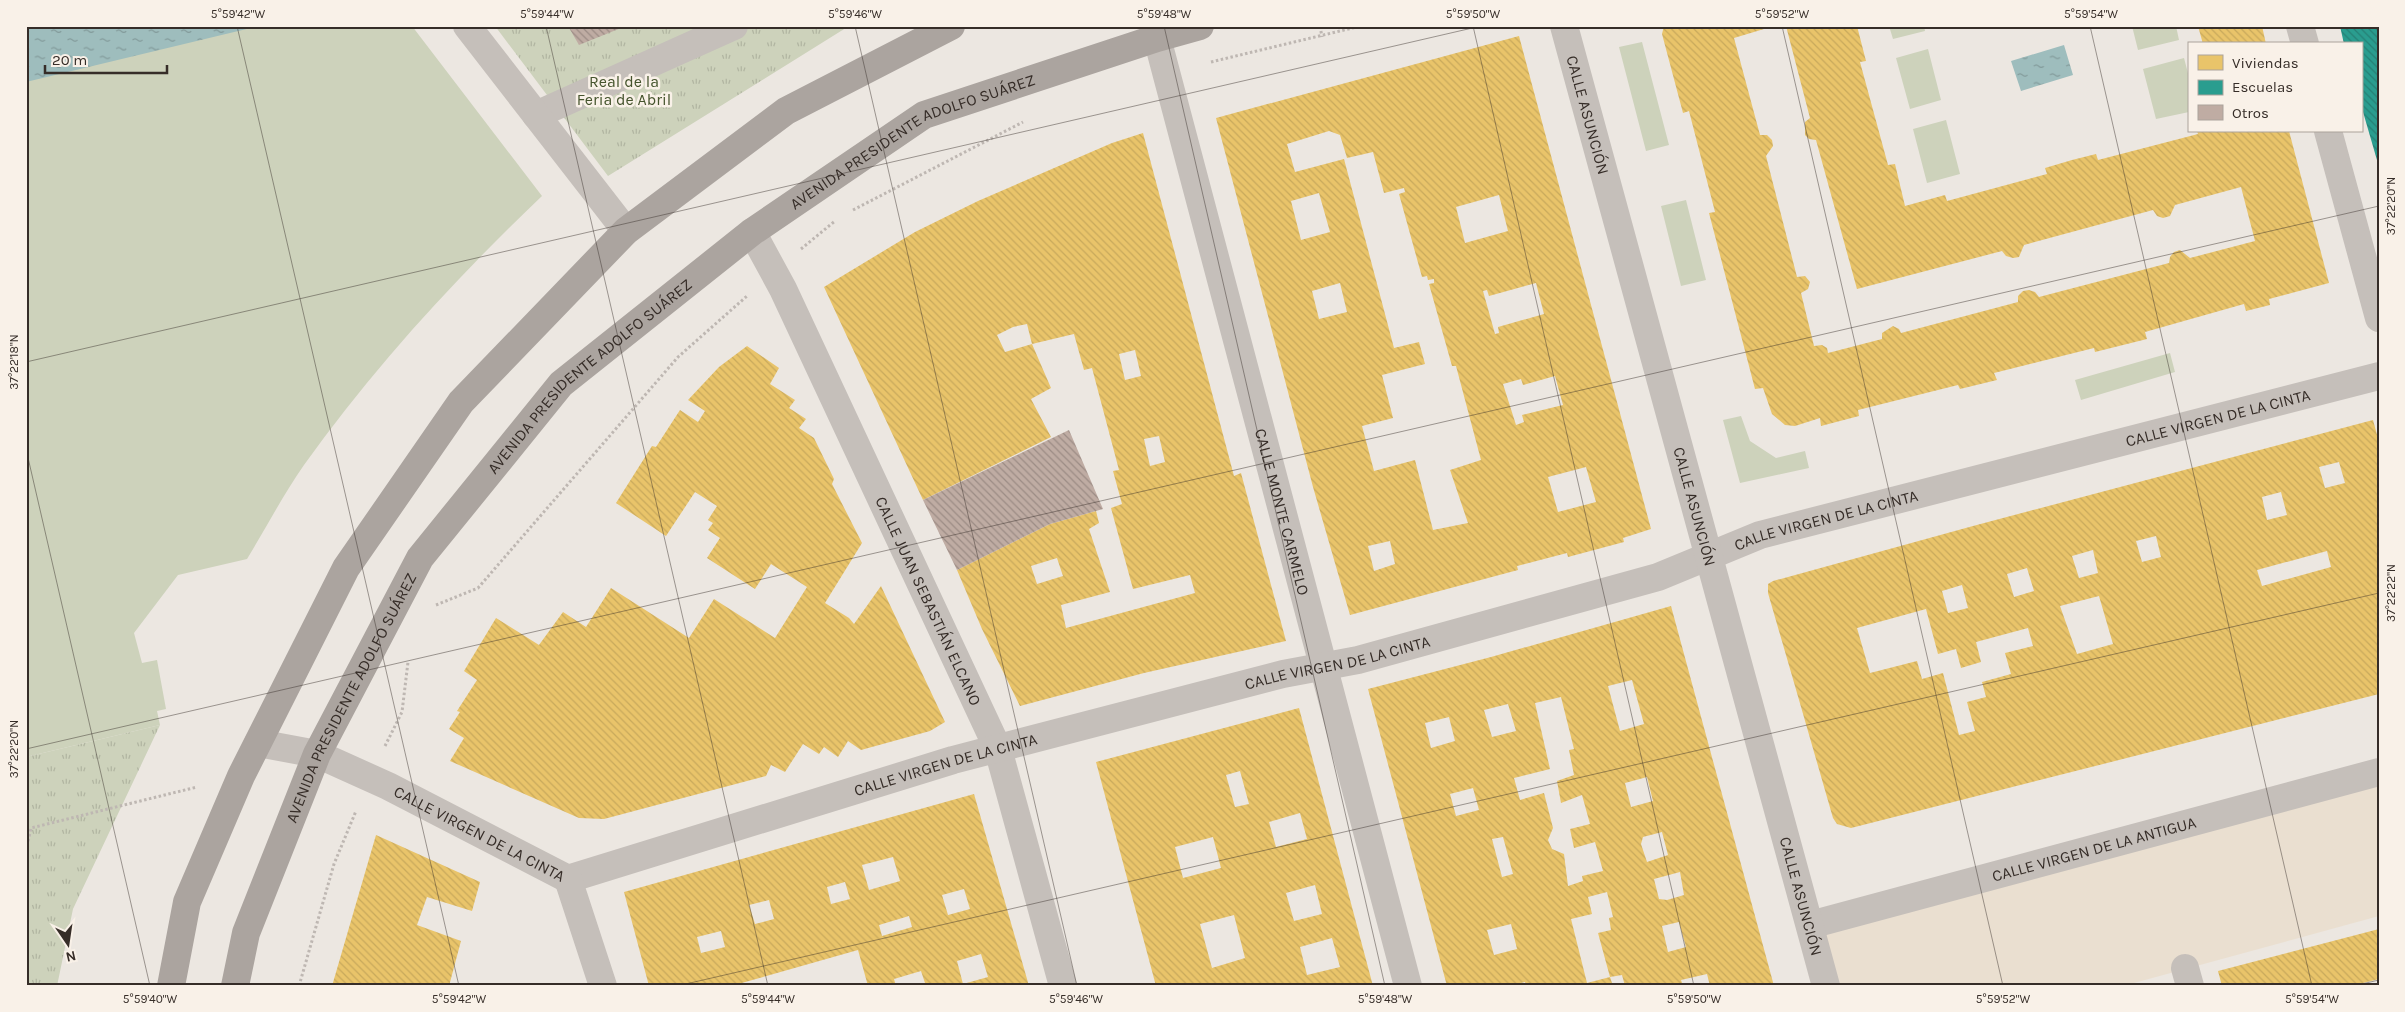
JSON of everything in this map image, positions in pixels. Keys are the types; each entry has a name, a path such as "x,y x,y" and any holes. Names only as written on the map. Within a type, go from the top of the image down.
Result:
{"main road":[{"path":"171,986 187,902 241,776 346,568 461,402 626,231 786,111 951,26"},
{"name":"AVENIDA PRESIDENTE ADOLFO SUÁREZ","path":"235,986 246,933 317,754 420,558 561,384 752,232 924,115 1157,38 1200,26"}],"street":[{"path":"467,26 626,231"},
{"path":"536,115 734,26"},
{"name":"CALLE ASUNCIÓN","path":"1564,26 1826,986"},
{"path":"2300,26 2304,42"},
{"name":"CALLE MONTE CARMELO","path":"1157,38 1408,986"},
{"path":"2328,132 2379,318"},
{"name":"CALLE JUAN SEBASTIÁN ELCANO","path":"752,232 783,288 998,749 1063,986"},
{"name":"CALLE VIRGEN DE LA CINTA","path":"258,743 317,754 388,786 568,880 998,749 1283,674 1367,657 1658,577 1760,535 2379,376"},
{"name":"CALLE VIRGEN DE LA ANTIGUA","path":"1810,925 2379,772"},
{"path":"568,880 603,986"}],"path":[{"path":"1320,26 1322,37"},
{"path":"1207,63 1322,37 1361,26"},
{"path":"844,214 1026,120"},
{"path":"800,250 837,220"},
{"path":"428,610 444,600 466,594 478,588 678,357 752,292"},
{"path":"384,748 402,712 408,658"},
{"path":"26,851 31,828 241,776"},
{"path":"299,986 334,864 357,808"}],"green space":[{"path":"26,26 412,26 542,196 447,292 358,393 296,476 247,559 178,575 134,633 142,663 157,660 166,709 157,711 160,725 26,757"},
{"name":"Real de la Feria de Abril","path":"495,26 849,26 608,176"},
{"path":"1889,26 1924,26 1925,31 1893,39"},
{"path":"2132,26 2176,26 2179,40 2138,50"},
{"path":"1642,42 1669,145 1646,151 1619,47"},
{"path":"1928,49 1941,100 1910,109 1896,58"},
{"path":"2184,58 2188,73 2188,112 2156,119 2143,69"},
{"path":"1946,120 1960,174 1927,183 1913,129"},
{"path":"1686,200 1706,280 1681,286 1661,206"},
{"path":"2170,353 2175,372 2081,400 2075,380"},
{"path":"1741,416 1750,441 1776,458 1805,451 1809,468 1740,483 1723,420"},
{"path":"160,725 73,909 57,986 26,986 26,757"}],"shaded area":[{"path":"2379,772 2379,916 2123,986 1826,986 1810,925"}],"water":[{"path":"26,26 259,26 26,82"},
{"path":"2064,45 2073,75 2021,91 2011,61"}],"building: Viviendas":[{"path":"1664,26 1774,26 1734,38 1760,135 1767,135 1772,140 1773,146 1766,156 1797,277 1805,276 1810,282 1808,289 1801,293 1814,346 1822,345 1827,348 1828,353 1882,339 1882,333 1893,326 1899,329 1901,333 2018,302 2018,296 2023,291 2035,292 2039,297 2169,263 2170,257 2174,252 2180,250 2190,258 2255,241 2241,187 2175,205 2170,216 2163,218 2157,216 2153,210 2024,245 2019,257 2006,256 2002,251 1857,289 1816,140 1809,139 1805,135 1805,122 1810,118 1786,26 1857,26 1866,61 1860,62 1888,165 1895,164 1905,206 1945,195 1947,201 2047,174 2045,168 2072,160 2096,154 2098,160 2198,134 2197,132 2289,132 2329,283 2269,299 2270,305 2246,311 2244,304 2145,332 2147,339 2095,352 2094,348 1994,373 1997,380 1960,389 1958,385 1858,410 1859,416 1821,426 1820,418 1795,426 1785,425 1772,414 1763,388 1755,389 1709,213 1715,212 1689,111 1683,113 1662,34"},
{"path":"2198,26 2262,26 2266,42 2202,42"},
{"path":"1519,36 1651,529 1623,538 1624,542 1568,557 1567,553 1517,566 1518,570 1350,615 1313,487 1216,118","holes":["1329,131 1340,135 1347,158 1373,152 1384,193 1404,188 1405,192 1399,194 1422,277 1427,276 1428,280 1434,279 1434,283 1429,284 1452,366 1456,366 1481,460 1450,470 1468,523 1433,530 1415,460 1374,471 1362,426 1393,418 1382,375 1425,364 1419,342 1394,348 1344,159 1295,172 1287,144","1319,193 1330,232 1301,240 1291,201","1499,195 1508,231 1465,243 1456,207","1340,283 1347,312 1319,319 1312,291","1536,283 1544,314 1498,327 1499,333 1495,334 1483,291 1487,290 1489,296","1555,376 1563,405 1522,415 1524,422 1516,425 1503,384 1521,379 1523,385","1586,467 1596,502 1558,512 1548,477","1390,541 1395,564 1374,571 1368,546"]},
{"path":"1143,133 1234,476 1241,473 1286,641 1144,673 1020,706 982,629 957,570 1050,524 1096,511 1099,523 1089,529 1110,592 1061,605 1066,628 1195,593 1190,575 1133,589 1111,508 1122,504 1113,471 1119,470 1092,368 1084,370 1074,334 1032,344 1051,388 1031,399 1051,437 923,500 824,287 915,232 978,201 1112,143","holes":["1027,324 1032,344 1005,352 997,335 1013,327","1135,350 1141,376 1125,380 1119,354","1159,436 1165,462 1150,466 1144,439","1057,558 1063,576 1037,584 1031,566"]},
{"path":"747,346 779,368 770,384 795,400 789,408 806,419 799,428 814,438 834,479 832,484 862,543 825,603 849,618 854,624 881,586 945,722 930,731 861,750 848,741 838,757 824,747 819,754 803,744 785,772 771,765 766,776 604,819 579,818 450,761 464,738 449,729 460,712 457,711 477,680 464,671 496,618 539,645 563,612 586,627 611,588 689,638 714,599 775,638 807,587 771,564 755,589 707,558 720,538 708,530 713,523 708,520 717,506 695,492 666,536 616,503 652,446 656,447 680,410 698,422 705,411 688,400 719,367"},
{"path":"2373,420 2379,442 2379,694 1851,828 1837,824 1833,818 1768,593 1768,584 1773,581","holes":["2339,462 2345,483 2325,488 2319,467","2281,492 2287,515 2267,520 2262,497","2156,536 2161,557 2142,562 2136,541","2093,550 2098,573 2079,578 2072,556","2327,551 2331,567 2262,586 2257,570","2027,568 2034,591 2014,597 2007,574","1962,585 1968,608 1948,613 1942,591","2099,596 2113,644 2077,654 2060,606","1926,609 1938,654 1956,649 1961,668 1981,662 1976,642 2028,628 2033,646 2005,653 2011,674 1982,682 1986,697 1967,702 1975,731 1959,735 1943,673 1922,679 1917,661 1870,673 1857,628"]},
{"path":"1671,606 1774,986 1710,986 1707,974 1681,980 1683,986 1625,986 1622,975 1610,977 1613,986 1526,986 1525,982 1509,986 1447,986 1368,689 1491,657","holes":["1632,680 1644,724 1620,731 1608,686","1561,697 1574,749 1569,750 1574,775 1557,781 1561,803 1582,795 1590,824 1570,829 1574,848 1595,842 1603,871 1582,876 1583,881 1568,886 1564,854 1552,849 1548,840 1553,828 1544,793 1520,800 1514,778 1550,769 1535,703","1508,704 1516,731 1492,737 1484,710","1449,717 1455,741 1431,748 1425,723","1647,777 1653,801 1631,807 1625,783","1473,788 1479,810 1456,816 1450,794","1662,832 1668,855 1647,862 1641,844 1643,837","1503,837 1513,874 1502,877 1492,839","1680,872 1684,895 1667,900 1659,899 1654,879","1607,892 1613,917 1609,918 1611,930 1598,933 1610,977 1587,983 1571,919 1592,914 1588,897","1679,922 1686,947 1668,952 1662,926","1511,924 1517,949 1494,955 1487,930"]},
{"path":"1299,708 1373,986 1156,986 1096,762","holes":["1240,771 1249,804 1235,807 1226,775","1300,813 1307,839 1276,847 1269,822","1213,837 1221,868 1183,878 1175,847","1315,885 1322,914 1294,921 1286,893","1234,915 1245,958 1212,968 1200,924","1332,938 1340,967 1307,975 1300,947"]},
{"path":"974,794 1029,986 926,986 921,971 894,979 896,986 868,986 858,950 731,986 649,986 624,892","holes":["893,857 900,881 869,890 862,865","845,882 850,899 831,904 827,887","964,889 970,909 948,915 942,895","769,900 774,919 755,924 749,905","909,916 912,927 882,936 879,925","721,931 725,947 701,953 697,937","981,954 988,977 963,984 957,961"]},
{"path":"376,835 480,882 472,911 427,897 417,925 461,941 449,986 332,986"},
{"path":"2379,929 2379,979 2351,986 2222,986 2218,971"}],"building: Escuelas":[{"path":"2340,26 2379,26 2379,167 2362,108 2362,42 2344,42"}],"building: Otros":[{"path":"568,26 626,26 579,45"},
{"path":"1069,430 1103,509 1050,524 957,570 923,500"}]}
